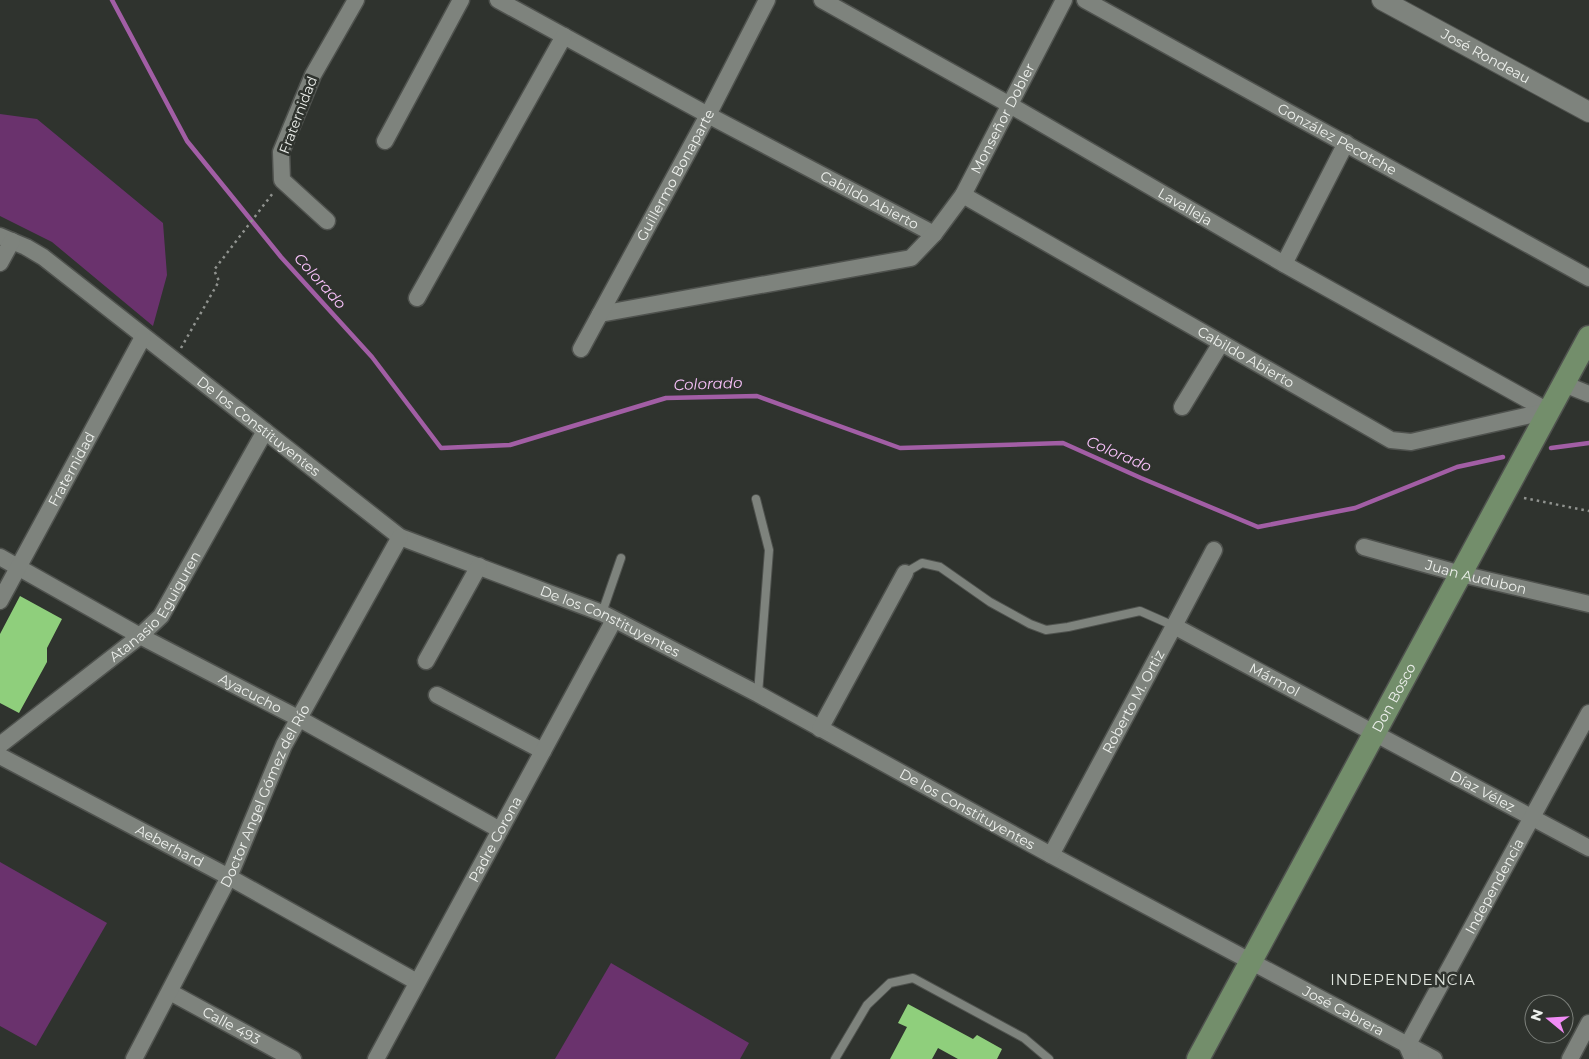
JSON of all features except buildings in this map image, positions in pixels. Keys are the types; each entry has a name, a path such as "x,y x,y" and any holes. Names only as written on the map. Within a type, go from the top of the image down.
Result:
{"main road":[{"name":"Don Bosco","path":"1198,1059 1589,337"}],"street":[{"name":"Fraternidad","path":"282,180 281,152 313,75 356,0"},
{"path":"384,141 461,0"},
{"name":"Cabildo Abierto","path":"498,0 708,115 934,234 911,258 600,314"},
{"name":"Guillermo Bonaparte","path":"581,348 708,115 767,0"},
{"name":"Lavalleja","path":"822,0 1010,105 1284,264 1548,411"},
{"name":"Monseñor Dobler","path":"934,234 962,195 1064,0"},
{"name":"González Pecotche","path":"1085,0 1589,278"},
{"name":"José Rondeau","path":"1385,1 1589,112"},
{"path":"417,298 564,36"},
{"path":"1284,264 1346,143"},
{"path":"282,180 327,221"},
{"name":"Cabildo Abierto","path":"962,195 1391,440 1411,442 1548,411"},
{"path":"0,263 6,239"},
{"name":"De los Constituyentes","path":"6,239 26,247 43,257 400,537 608,616 758,694 1051,855 1252,962"},
{"name":"Fraternidad","path":"0,601 143,337"},
{"path":"1182,407 1221,343"},
{"path":"1564,384 1589,394"},
{"name":"Atanasio Eguiguren","path":"0,745 140,636 161,616 265,431"},
{"name":"Doctor Angel Gómez del Río","path":"134,1059 229,877 284,745 400,537"},
{"name":"Juan Audubon","path":"1364,547 1461,574 1589,604"},
{"name":"Roberto M. Ortiz","path":"1051,855 1214,550"},
{"name":"Ayacucho","path":"0,557 140,636 298,718 500,830"},
{"path":"426,661 479,566"},
{"path":"820,729 905,573"},
{"name":"Padre Corona","path":"376,1059 543,751 608,616"},
{"name":"Mármol","path":"1174,626 1376,733"},
{"path":"437,695 543,751"},
{"name":"Independencia","path":"1410,1052 1589,712"},
{"name":"Díaz Vélez","path":"1376,733 1589,848"},
{"name":"Aeberhard","path":"0,756 229,877 417,982"},
{"name":"José Cabrera","path":"1252,962 1410,1052 1434,1059"},
{"name":"Calle 493","path":"170,992 293,1059"},
{"path":"1570,1059 1589,1023"}],"lane":[{"path":"756,499 769,550 758,694"},
{"path":"608,616 622,558"},
{"path":"905,573 922,563 940,567 990,602 1030,624 1046,630 1140,611 1174,626"},
{"path":"836,1059 867,1005 890,983 914,978 1024,1038 1049,1059"}],"path":[{"path":"174,360 219,282 214,270 282,180"},
{"path":"1505,494 1589,511"}],"shaded area":[{"path":"0,114 37,119 163,223 167,275 153,326 52,242 0,216"},
{"path":"0,862 107,923 36,1046 0,1026"},
{"path":"611,963 749,1043 740,1059 555,1059"}],"waterway":[{"name":"Colorado","path":"112,0 187,141 281,257 372,357 441,448 510,445 666,398 757,396 900,448 1063,443 1258,527 1355,508 1457,467 1503,457"},
{"name":"Colorado","path":"1551,448 1589,443"}],"district":[{"name":"INDEPENDENCIA","path":"1403,980"}]}
